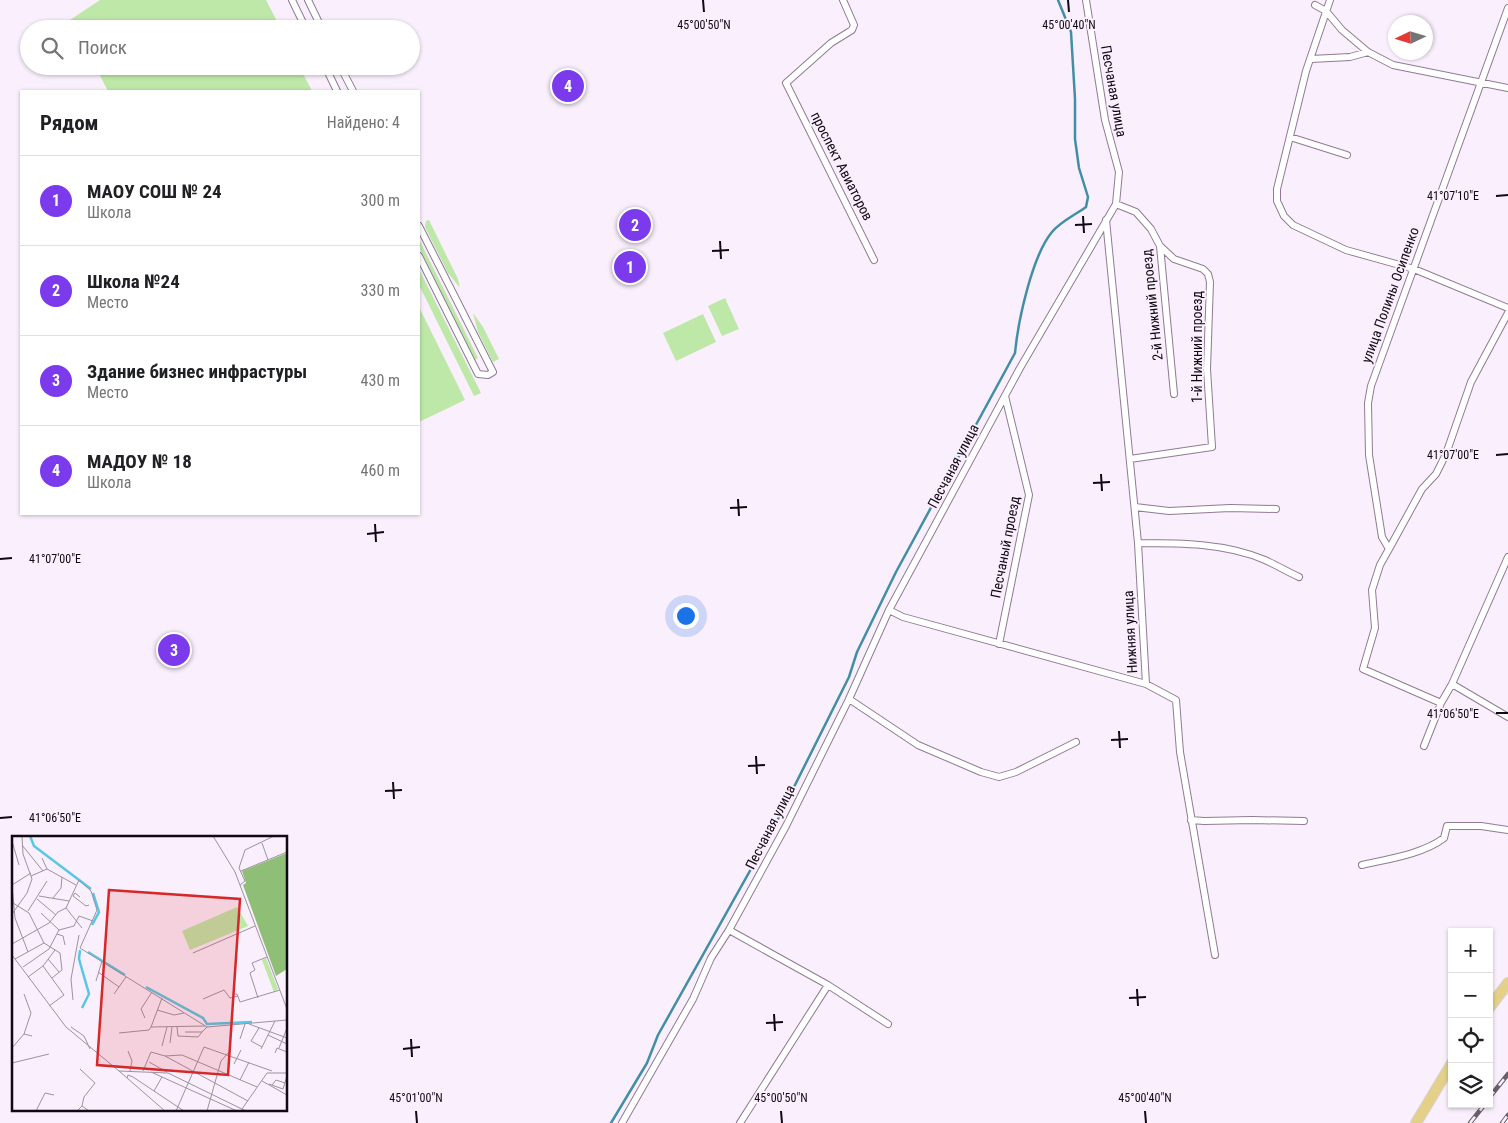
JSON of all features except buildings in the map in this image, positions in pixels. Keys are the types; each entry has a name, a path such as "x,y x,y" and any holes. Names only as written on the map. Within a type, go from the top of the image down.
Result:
{"main road":[{"path":"1493,1003 1508,983"},
{"path":"1416,1123 1448,1070"}],"street":[{"path":"292,0 302,20"},
{"path":"308,0 318,20"},
{"name":"проспект Авиаторов","path":"843,0 854,25 852,30 830,43 786,82 874,260"},
{"name":"Песчаная улица","path":"622,1123 693,999 712,958 786,826 890,610 1005,396 1116,204 1119,172 1105,120 1086,0"},
{"path":"1330,0 1306,71 1277,190 1277,201 1284,216 1293,225 1346,250 1414,269 1508,308"},
{"path":"1315,5 1326,11 1342,30 1368,52 1393,66 1508,88"},
{"name":"улица Полины Осипенко","path":"1389,549 1382,537 1369,455 1368,404 1370,386 1508,8"},
{"path":"1311,59 1350,57 1368,52"},
{"path":"329,75 337,90"},
{"path":"345,75 352,90"},
{"path":"1290,137 1347,155"},
{"name":"2-й Нижний проезд","path":"1116,204 1136,212 1151,229 1160,246 1174,394"},
{"name":"Нижняя улица","path":"1106,219 1135,508 1146,684 1176,700 1180,752 1215,955"},
{"path":"420,228 493,372 482,376 478,374 420,258"},
{"name":"1-й Нижний проезд","path":"1130,459 1212,447 1208,369 1210,282 1208,274 1203,269 1174,259 1160,246"},
{"path":"1441,703 1363,669 1376,628 1372,590 1380,565 1422,489 1436,474 1446,454 1471,382 1508,313"},
{"name":"Песчаный проезд","path":"999,644 1029,495 1005,396"},
{"path":"1135,508 1169,511 1230,508 1276,509"},
{"path":"1138,543 1184,543 1236,551 1264,560 1299,578"},
{"path":"1424,746 1441,703 1452,684 1508,557"},
{"path":"890,610 903,617 1146,684"},
{"path":"1452,684 1508,717"},
{"path":"848,699 918,745 981,772 999,777 1016,772 1076,742"},
{"path":"1191,820 1196,819 1204,822 1252,820 1304,821"},
{"path":"1362,865 1394,858 1434,845 1444,838 1446,826 1481,826 1508,830"},
{"path":"729,930 828,985 888,1024"},
{"path":"740,1123 828,985"}],"green space":[{"path":"100,0 266,0 276,20 70,20"},
{"path":"100,75 304,75 311,90 107,90"},
{"path":"429,220 458,279 460,288 448,273 425,227 426,221"},
{"path":"420,241 478,358 475,360 420,249"},
{"path":"420,271 481,393 474,396 420,287"},
{"path":"725,298 739,329 722,336 708,306"},
{"path":"420,309 465,400 420,422"},
{"path":"473,313 483,327 499,359 493,362 478,332"},
{"path":"703,314 716,342 676,361 663,333"}],"waterway":[{"path":"611,1123 647,1063 658,1035 770,835 849,677 857,652 896,572 1015,353 1027,290 1032,272 1045,243 1059,225 1086,207 1088,197 1079,168 1075,139 1071,32 1058,0"}],"railway":[{"path":"1493,1093 1508,1074"},
{"path":"1470,1123 1482,1108"},
{"path":"1502,1123 1508,1115"}],"place":[{"name":"МАДОУ № 18","path":"568,86"},
{"name":"Школа №24","path":"635,225"},
{"name":"МАОУ СОШ № 24","path":"630,267"},
{"name":"Здание бизнес инфрастуры","path":"174,650"}]}
